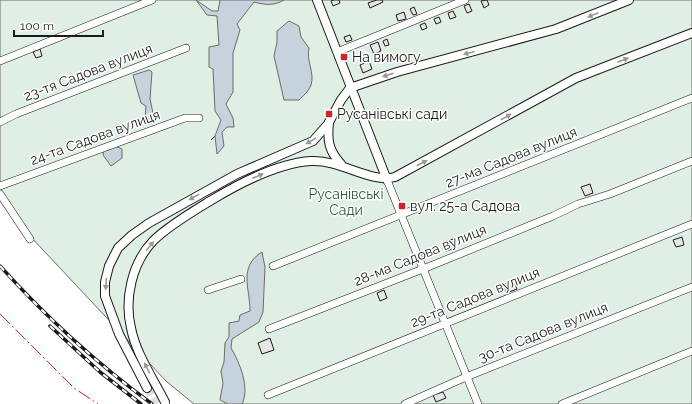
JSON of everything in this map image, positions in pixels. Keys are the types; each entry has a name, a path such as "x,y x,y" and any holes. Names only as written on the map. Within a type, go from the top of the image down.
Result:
{"main road":[{"path":"317,0 386,180"},
{"path":"147,388 119,334 106,296 105,282 109,266 118,248 149,224 237,174 313,141 330,120 341,100 350,88 404,70 556,29 629,0"},
{"path":"165,402 138,350 131,329 129,294 133,278 145,251 154,240 195,210 247,181 272,170 310,161 341,164 386,180 395,177 576,78 692,33"},
{"path":"330,120 329,146 334,156 341,164"}],"street":[{"path":"0,61 152,0"},
{"path":"337,52 465,0"},
{"name":"23-тя Садова вулиця","path":"0,122 16,114 186,48"},
{"name":"27-ма Садова вулиця","path":"273,266 401,216 692,98"},
{"name":"24-та Садова вулиця","path":"0,186 185,118 199,118"},
{"name":"28-ма Садова вулиця","path":"268,329 423,269 553,216 578,204 610,194 692,161"},
{"path":"386,180 478,404"},
{"path":"0,194 30,239"},
{"name":"29-та Садова вулиця","path":"268,395 692,224"},
{"path":"208,290 241,279"},
{"name":"30-та Садова вулиця","path":"405,404 466,377 692,287"},
{"path":"562,404 692,351"}],"green space":[{"name":"Русанівські Сади","path":"0,0 692,0 692,404 194,404 166,381 29,235 0,195"}],"shaded area":[{"path":"196,0 212,11 218,11 220,0 284,0 269,4 254,2 237,24 240,30 233,53 233,92 226,104 233,118 234,127 227,127 222,132 224,146 217,154 215,136 221,120 215,111 213,69 209,67 209,47 219,45 217,16 207,15"},
{"path":"289,21 299,26 301,37 309,48 308,53 312,80 309,89 299,100 284,100 274,56 277,42 277,31"},
{"path":"149,70 152,72 150,99 153,113 150,119 145,118 146,106 141,103 133,75"},
{"path":"115,146 122,149 122,158 111,166 103,155 104,147"},
{"path":"262,252 265,267 263,312 259,322 232,339 231,348 241,368 243,376 245,391 244,398 242,404 228,404 220,400 223,383 221,371 224,362 225,343 229,337 229,323 239,321 240,315 250,311 247,286 248,271 250,264"}],"building":[{"path":"339,0 340,3 333,6 331,1"},
{"path":"382,0 383,2 370,8 368,3"},
{"path":"487,0 489,5 484,8 481,1"},
{"path":"469,4 472,11 467,13 464,6"},
{"path":"414,7 417,14 413,15 410,9"},
{"path":"453,11 456,17 450,19 448,13"},
{"path":"404,12 406,19 398,21 396,15"},
{"path":"439,17 441,22 436,24 434,19"},
{"path":"425,23 427,28 422,30 420,25"},
{"path":"350,35 352,40 346,42 344,37"},
{"path":"387,39 389,45 385,46 383,41"},
{"path":"378,42 381,51 374,54 370,45"},
{"path":"40,49 42,56 36,58 33,52"},
{"path":"369,61 372,69 363,73 360,65"},
{"path":"590,184 593,193 585,196 581,187"},
{"path":"682,237 684,245 676,247 673,240"},
{"path":"453,239 456,248 446,251 443,242"},
{"path":"514,281 517,289 506,293 503,285"},
{"path":"384,290 387,298 380,301 377,293"},
{"path":"270,338 274,350 262,354 258,343"},
{"path":"443,392 446,398 436,402 433,395"}],"tunnel":[{"path":"147,388 156,404"}],"railway":[{"path":"0,266 17,285 72,339 91,356 152,404"},
{"path":"50,326 100,372 141,404"}],"fence":[{"path":"211,140 215,136"}],"power":[{"path":"0,314 74,388 98,404"}],"place":[{"name":"На вимогу","path":"344,57"},
{"name":"Русанівські сади","path":"329,114"},
{"name":"вул. 25-а Садова","path":"402,206"}]}
